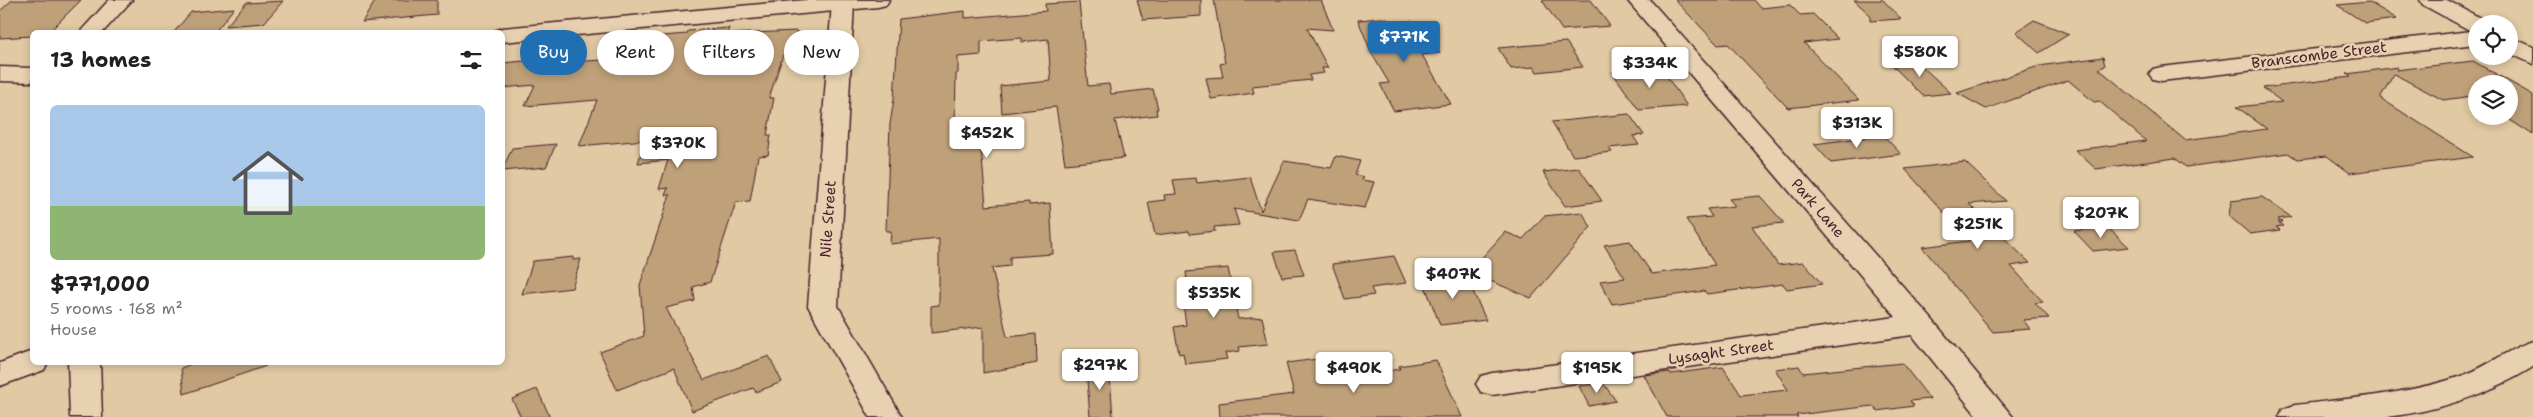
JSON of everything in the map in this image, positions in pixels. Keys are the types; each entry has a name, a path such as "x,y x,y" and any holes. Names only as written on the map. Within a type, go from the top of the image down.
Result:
{"street":[{"path":"93,30 121,0"},
{"path":"505,36 878,0"},
{"name":"Park Lane","path":"1638,0 1919,324 1997,417"},
{"path":"2431,0 2468,21"},
{"name":"Nile Street","path":"843,4 823,306 886,417"},
{"name":"Branscombe Street","path":"2162,74 2468,38"},
{"path":"2518,48 2533,57"},
{"path":"0,74 30,75"},
{"name":"Lysaght Street","path":"1492,384 1919,324"},
{"path":"2295,417 2429,399 2479,383 2520,362 2533,352"},
{"path":"0,375 30,364"},
{"path":"84,365 86,417"}],"building":[{"path":"12,0 81,0 51,30 30,30 30,36 0,38 0,11"},
{"path":"376,0 437,0 437,15 362,22"},
{"path":"1137,0 1201,0 1201,16 1143,20"},
{"path":"1214,0 1321,0 1333,30 1307,28 1328,68 1322,68 1324,73 1309,75 1311,80 1252,86 1254,93 1211,99 1206,78 1223,77 1220,64 1225,63"},
{"path":"1542,0 1591,0 1610,26 1562,30"},
{"path":"1675,0 1754,0 1761,8 1790,5 1800,15 1813,14 1838,39 1804,43 1859,100 1788,108 1728,44 1718,45"},
{"path":"1854,0 1883,0 1901,19 1870,21 1870,15"},
{"path":"283,1 264,23 226,26 246,3"},
{"path":"1079,2 1088,86 1109,84 1111,94 1153,89 1158,109 1156,109 1157,115 1115,120 1124,158 1065,164 1056,107 1002,113 1000,86 1051,81 1048,39 1022,42 1022,38 981,41 981,55 958,57 955,126 979,123 986,206 1029,202 1029,205 1050,203 1053,254 1010,257 1010,266 992,268 1007,337 1036,334 1037,363 983,373 983,327 931,333 931,306 939,305 939,239 890,244 891,231 886,231 890,124 894,99 899,19 965,11 965,18 1046,11 1045,4"},
{"path":"2369,2 2397,19 2365,23 2337,5"},
{"path":"234,8 217,30 176,30 191,12"},
{"path":"1387,19 1389,23 1412,21 1415,26 1422,25 1440,53 1422,55 1451,104 1394,111 1380,84 1389,83 1372,54 1358,20"},
{"path":"2034,20 2069,34 2039,53 2016,32"},
{"path":"729,28 728,30 702,30"},
{"path":"774,32 784,32 784,55 769,98 774,98 767,135 771,135 768,155 758,156 750,201 736,202 710,282 693,287 695,301 666,308 704,380 769,356 782,382 756,392 753,388 692,411 674,368 617,390 600,352 644,336 640,285 670,195 665,195 668,188 659,189 668,160 638,163 645,140 579,146 597,100 525,106 535,85 505,88 505,63 520,61 520,75 587,75 587,61 597,60 597,75 674,75 674,35 684,34 684,75 774,75"},
{"path":"1566,42 1583,67 1537,72 1534,67 1511,69 1498,48"},
{"path":"2103,57 2105,66 2099,69 2185,140 2267,129 2237,107 2282,102 2263,88 2351,77 2347,74 2398,67 2396,70 2468,62 2468,65 2480,65 2498,75 2468,75 2468,97 2443,100 2394,74 2380,98 2473,157 2350,173 2327,156 2297,159 2288,153 2186,167 2175,158 2096,169 2075,150 2146,141 2099,101 2094,102 2068,80 1986,109 1957,93 2039,66"},
{"path":"1915,60 1951,93 1923,96 1889,62"},
{"path":"1661,68 1687,106 1639,110 1612,72"},
{"path":"2518,86 2533,95 2533,135 2518,125"},
{"path":"1629,114 1644,135 1633,136 1639,145 1609,148 1612,152 1573,156 1552,122"},
{"path":"1883,135 1901,154 1831,163 1814,144"},
{"path":"556,144 546,167 505,171 505,164 512,148"},
{"path":"1336,156 1360,161 1355,175 1364,177 1362,180 1374,182 1365,208 1308,199 1299,220 1234,209 1239,225 1214,227 1215,231 1190,234 1189,231 1155,235 1148,202 1165,200 1164,195 1176,194 1173,180 1196,178 1197,183 1250,177 1261,211 1284,161 1331,168"},
{"path":"1965,162 2006,201 1969,204 2030,263 2011,266 2043,302 2035,303 2049,318 2023,320 2030,329 1993,332 1922,247 1969,241 1905,169"},
{"path":"1579,168 1602,201 1565,206 1543,172"},
{"path":"1760,196 1784,223 1752,226 1778,265 1803,262 1822,284 1787,289 1783,284 1707,294 1704,291 1612,304 1600,281 1625,278 1604,245 1630,241 1652,274 1715,265 1686,219 1712,217 1707,209 1735,206 1729,199"},
{"path":"2262,197 2291,217 2278,219 2282,222 2278,222 2283,226 2276,227 2280,230 2250,234 2229,216 2231,201"},
{"path":"1582,212 1591,227 1531,298 1469,272 1505,232 1523,239 1544,216"},
{"path":"2107,227 2129,247 2093,251 2074,231"},
{"path":"1295,250 1304,275 1282,277 1274,252"},
{"path":"1394,256 1406,283 1371,288 1374,295 1345,299 1332,264"},
{"path":"573,257 573,260 581,259 572,288 522,294 533,261"},
{"path":"1228,268 1238,319 1262,317 1268,344 1239,347 1240,351 1225,353 1227,359 1185,364 1183,353 1179,354 1174,327 1186,325 1180,282 1187,282 1186,272"},
{"path":"1465,274 1486,320 1440,325 1422,278"},
{"path":"1334,357 1341,378 1400,369 1399,366 1436,360 1462,417 1220,417 1219,403 1294,394 1286,363"},
{"path":"1902,363 1930,399 1910,401 1914,406 1877,411 1873,406 1796,415 1798,417 1667,417 1644,375 1670,372 1671,374 1723,367 1741,395 1788,390 1775,369 1799,366 1803,373"},
{"path":"1109,364 1113,417 1090,417 1086,367"},
{"path":"188,365 266,366 184,394 181,368"},
{"path":"1603,383 1616,401 1589,406 1579,386"},
{"path":"537,389 550,417 521,417 512,399"}]}
